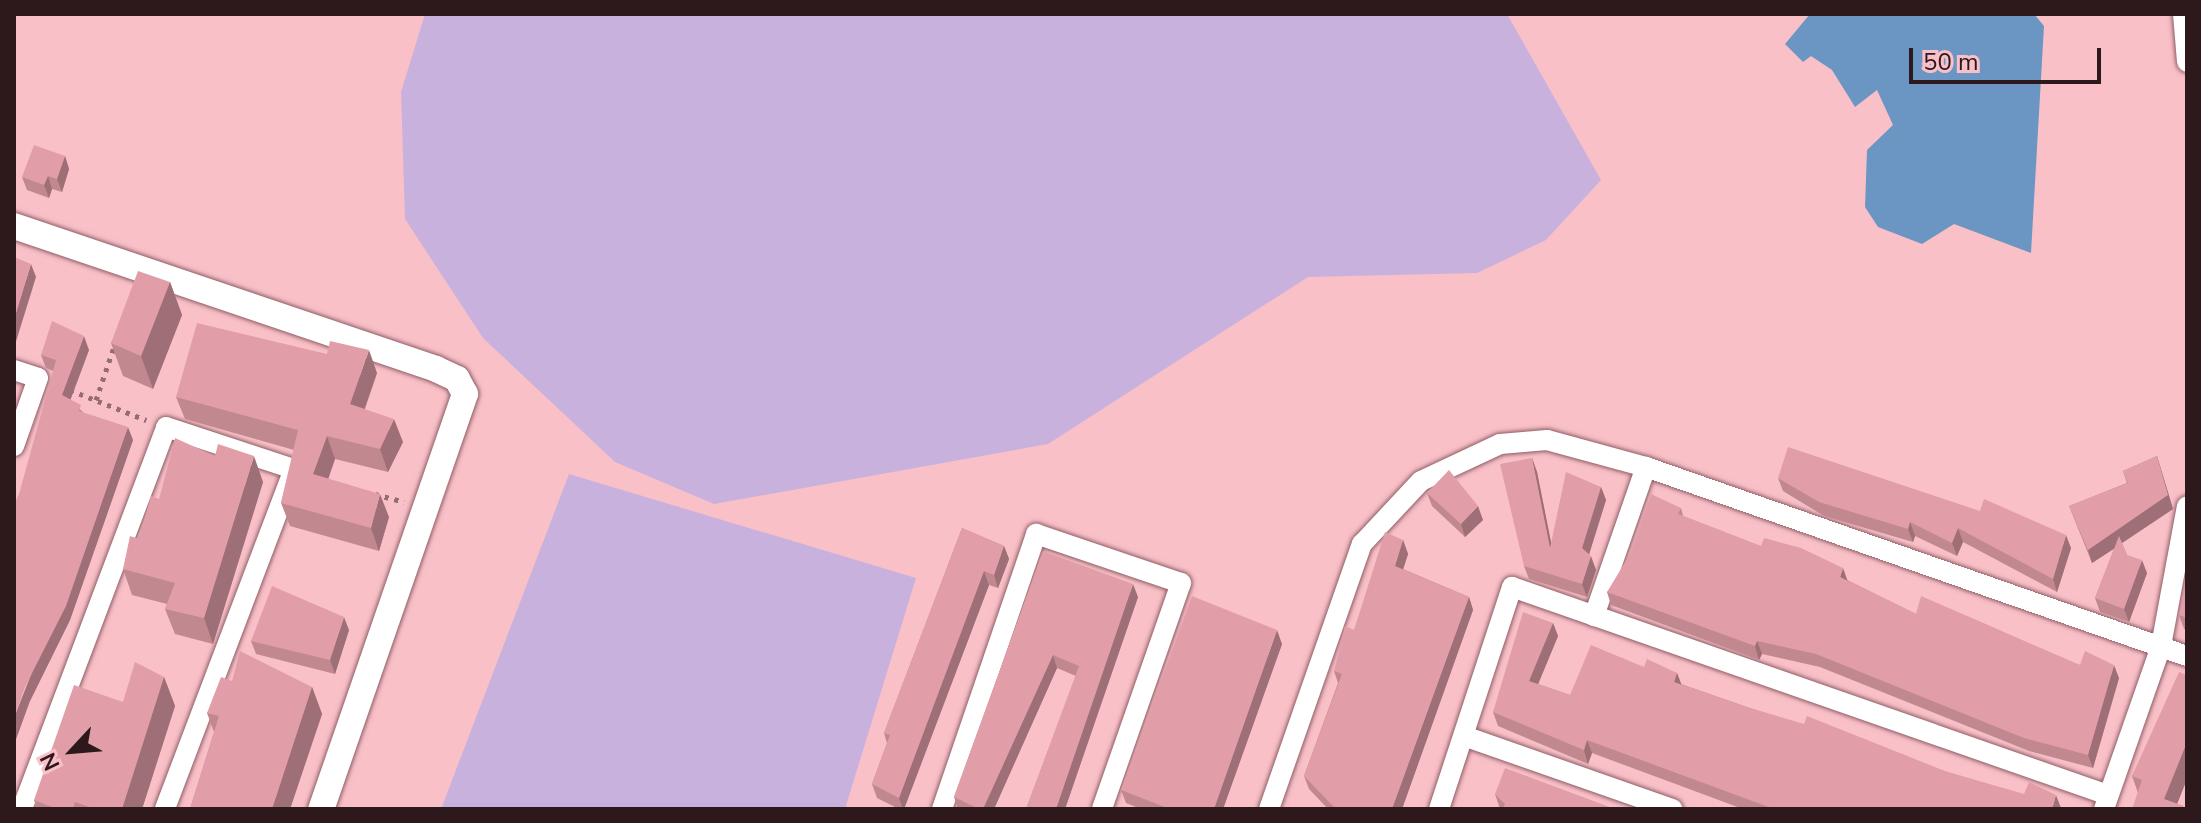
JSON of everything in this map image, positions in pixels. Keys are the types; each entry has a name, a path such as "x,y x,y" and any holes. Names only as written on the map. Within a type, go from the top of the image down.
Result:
{"street":[{"path":"2183,14 2187,62"},
{"path":"14,226 457,379 465,407 321,809"},
{"path":"14,370 38,378 14,446"},
{"path":"22,809 166,427 294,469 165,809"},
{"path":"1269,809 1362,544 1386,510 1421,481 1500,444 1547,440 1646,467 2187,656"},
{"path":"1594,616 1646,467"},
{"path":"1439,809 1512,587 2106,802 2161,646 2187,506"},
{"path":"942,809 1036,534 1181,583 1102,809"},
{"path":"1464,736 1673,809"}],"path":[{"path":"96,400 121,327"},
{"path":"38,378 166,427"},
{"path":"368,492 428,510"}],"shaded area":[{"path":"425,14 1507,14 1601,180 1546,240 1477,273 1308,277 1048,444 714,504 615,462 483,338 405,219 401,92"},
{"path":"569,474 916,578 845,809 441,809"}],"water":[{"path":"1810,14 2034,14 2044,26 2031,253 1954,224 1922,244 1878,227 1865,207 1867,150 1893,125 1877,90 1855,107 1832,70 1811,56 1803,62 1785,44"}],"building":[{"path":"34,145 65,156 57,179 48,176 44,185 22,177"},
{"path":"14,257 31,264 14,319"},
{"path":"138,271 170,282 141,356 111,343"},
{"path":"52,321 84,336 62,395 81,405 79,411 128,427 66,606 25,687 14,718 14,505 56,360 41,355"},
{"path":"197,323 327,354 330,341 369,350 350,404 394,419 380,449 327,436 313,474 380,494 371,528 281,503 298,430 176,397"},
{"path":"175,438 215,456 218,444 254,456 204,618 165,609 175,583 123,569 130,536 139,539 151,496 159,499"},
{"path":"1788,447 1980,511 1984,499 2066,535 2053,579 1958,528 1952,543 1910,522 1908,529 1819,502 1778,478"},
{"path":"2157,456 2168,495 2088,550 2069,506 2128,483 2123,471"},
{"path":"1532,458 1550,548 1566,472 1601,487 1582,548 1591,556 1582,584 1524,566 1500,464"},
{"path":"1449,470 1478,506 1461,524 1427,493"},
{"path":"1651,494 1681,508 1678,514 1761,546 1764,538 1801,548 1843,568 1840,577 1916,614 1921,596 2080,665 2085,651 2114,665 2088,755 2024,738 1816,654 1757,641 1755,646 1607,592 1630,554"},
{"path":"962,528 1004,546 994,575 984,571 899,798 872,784 890,735 884,733"},
{"path":"1385,532 1403,540 1395,566 1469,597 1392,809 1336,809 1304,776 1342,674 1334,671 1345,626 1354,630"},
{"path":"2119,536 2127,555 2142,560 2124,609 2095,598"},
{"path":"1043,551 1133,584 1056,809 1026,809 1079,666 1053,655 983,809 979,809 954,797"},
{"path":"2187,578 2187,618 2179,615"},
{"path":"272,586 344,617 330,660 251,641"},
{"path":"1192,596 1277,630 1214,809 1170,809 1121,790"},
{"path":"1523,612 1553,623 1529,681 1570,695 1591,645 1644,667 1647,659 1677,673 1674,682 1804,724 1807,716 1945,771 2024,794 2029,782 2056,795 2052,809 1774,809 1587,740 1584,750 1493,712"},
{"path":"240,651 312,687 272,809 190,809 219,716 207,713 221,677 232,681"},
{"path":"135,662 164,677 122,809 95,809 75,802 73,809 57,809 34,800 74,685 123,702"},
{"path":"2179,672 2187,675 2187,742 2164,799 2184,806 2182,809 2132,809 2142,780 2132,776"},
{"path":"1505,768 1615,809 1503,809 1505,804 1495,794"}]}
